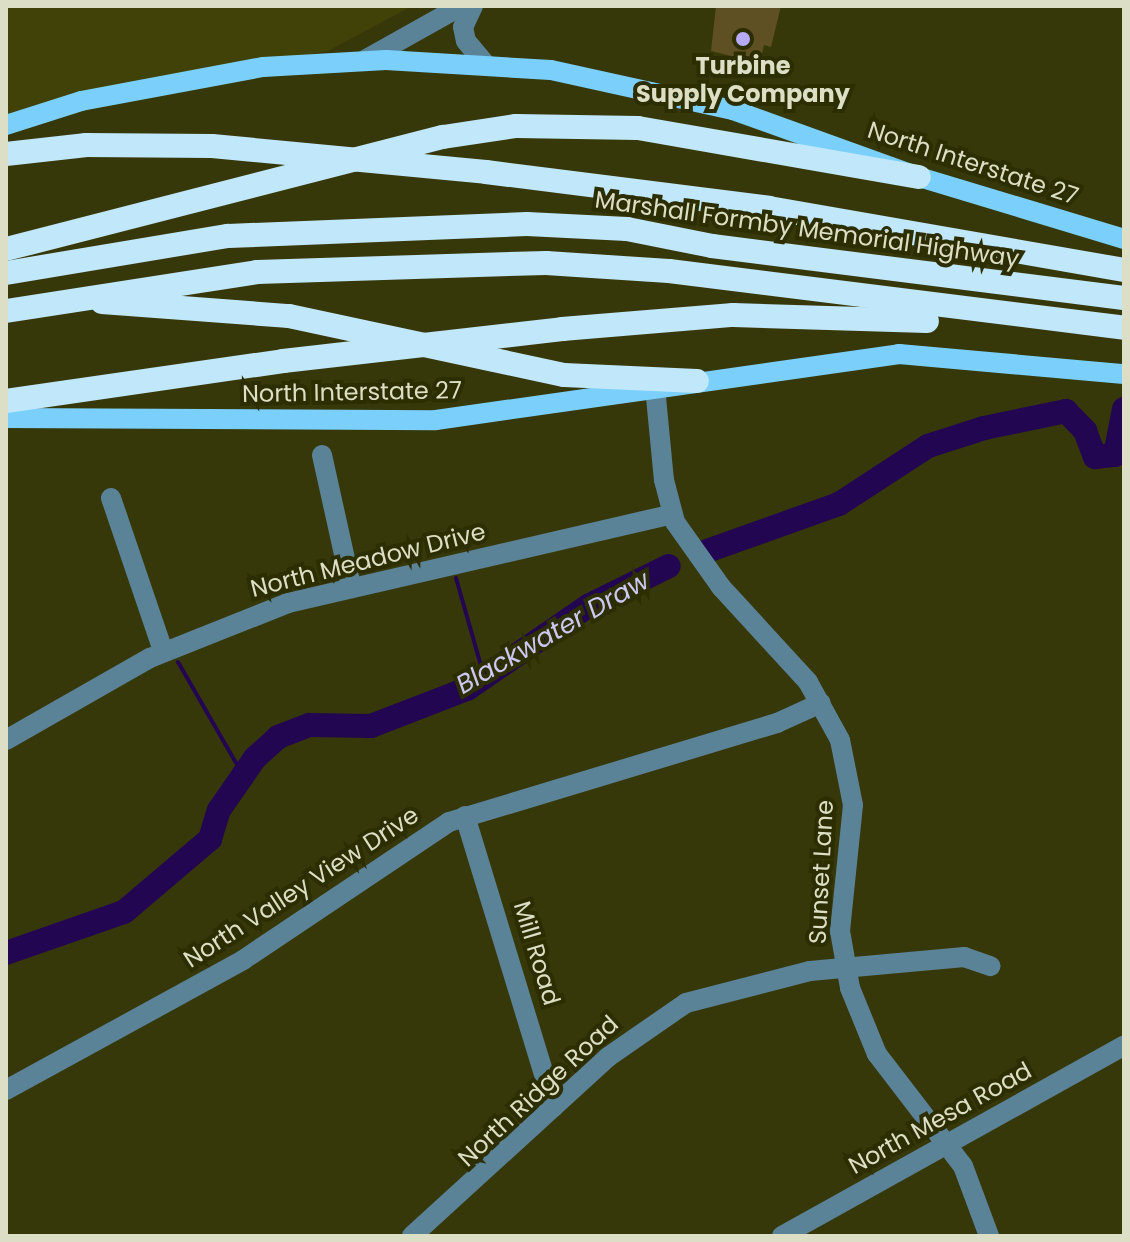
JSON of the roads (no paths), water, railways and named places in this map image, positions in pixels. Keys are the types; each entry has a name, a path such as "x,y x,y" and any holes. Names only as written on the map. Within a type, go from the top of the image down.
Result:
{"highway":[{"path":"6,249 443,137 516,126 638,128 919,177"},
{"path":"6,154 86,145 212,146 486,172 769,208 1124,270"},
{"name":"Marshall Formby Memorial Highway","path":"6,273 228,236 527,224 627,229 712,246 1124,298"},
{"path":"6,311 257,272 546,263 669,271 1124,329"},
{"path":"72,300 289,316 564,375 697,381"},
{"path":"6,401 283,361 562,329 798,315 1124,329"}],"main road":[{"name":"North Interstate 27","path":"6,125 189,78 363,61 486,65 666,92 806,132 919,177 1124,239"},
{"name":"North Interstate 27","path":"6,418 436,420 899,354 1124,374"}],"street":[{"path":"363,61 461,6"},
{"path":"473,6 463,27 466,41 486,65"},
{"name":"Sunset Lane","path":"655,387 672,514 721,587 797,668 821,703 850,776 840,931 845,970 877,1054 948,1144 967,1174 989,1236"},
{"path":"322,455 351,586"},
{"path":"111,498 163,651"},
{"name":"North Meadow Drive","path":"6,740 163,651 275,607 351,586 672,514"},
{"name":"North Valley View Drive","path":"6,1090 243,960 401,850 465,816 777,723 821,703"},
{"name":"Mill Road","path":"465,816 554,1107"},
{"name":"North Ridge Road","path":"412,1236 638,1033 686,1003 770,977 964,957 990,966"},
{"name":"North Mesa Road","path":"782,1236 1124,1046"}],"waterway":[{"name":"Blackwater Draw","path":"707,551 839,504 928,446 984,428 1066,411 1085,431 1095,457 1115,455 1124,409"},
{"name":"Blackwater Draw","path":"6,953 124,912 210,839 219,810 255,758 278,737 310,725 371,726 467,689 588,606 669,566"},
{"path":"456,578 485,680"},
{"path":"178,662 243,775"}],"place":[{"name":"Turbine Supply Company","path":"743,39"}]}
